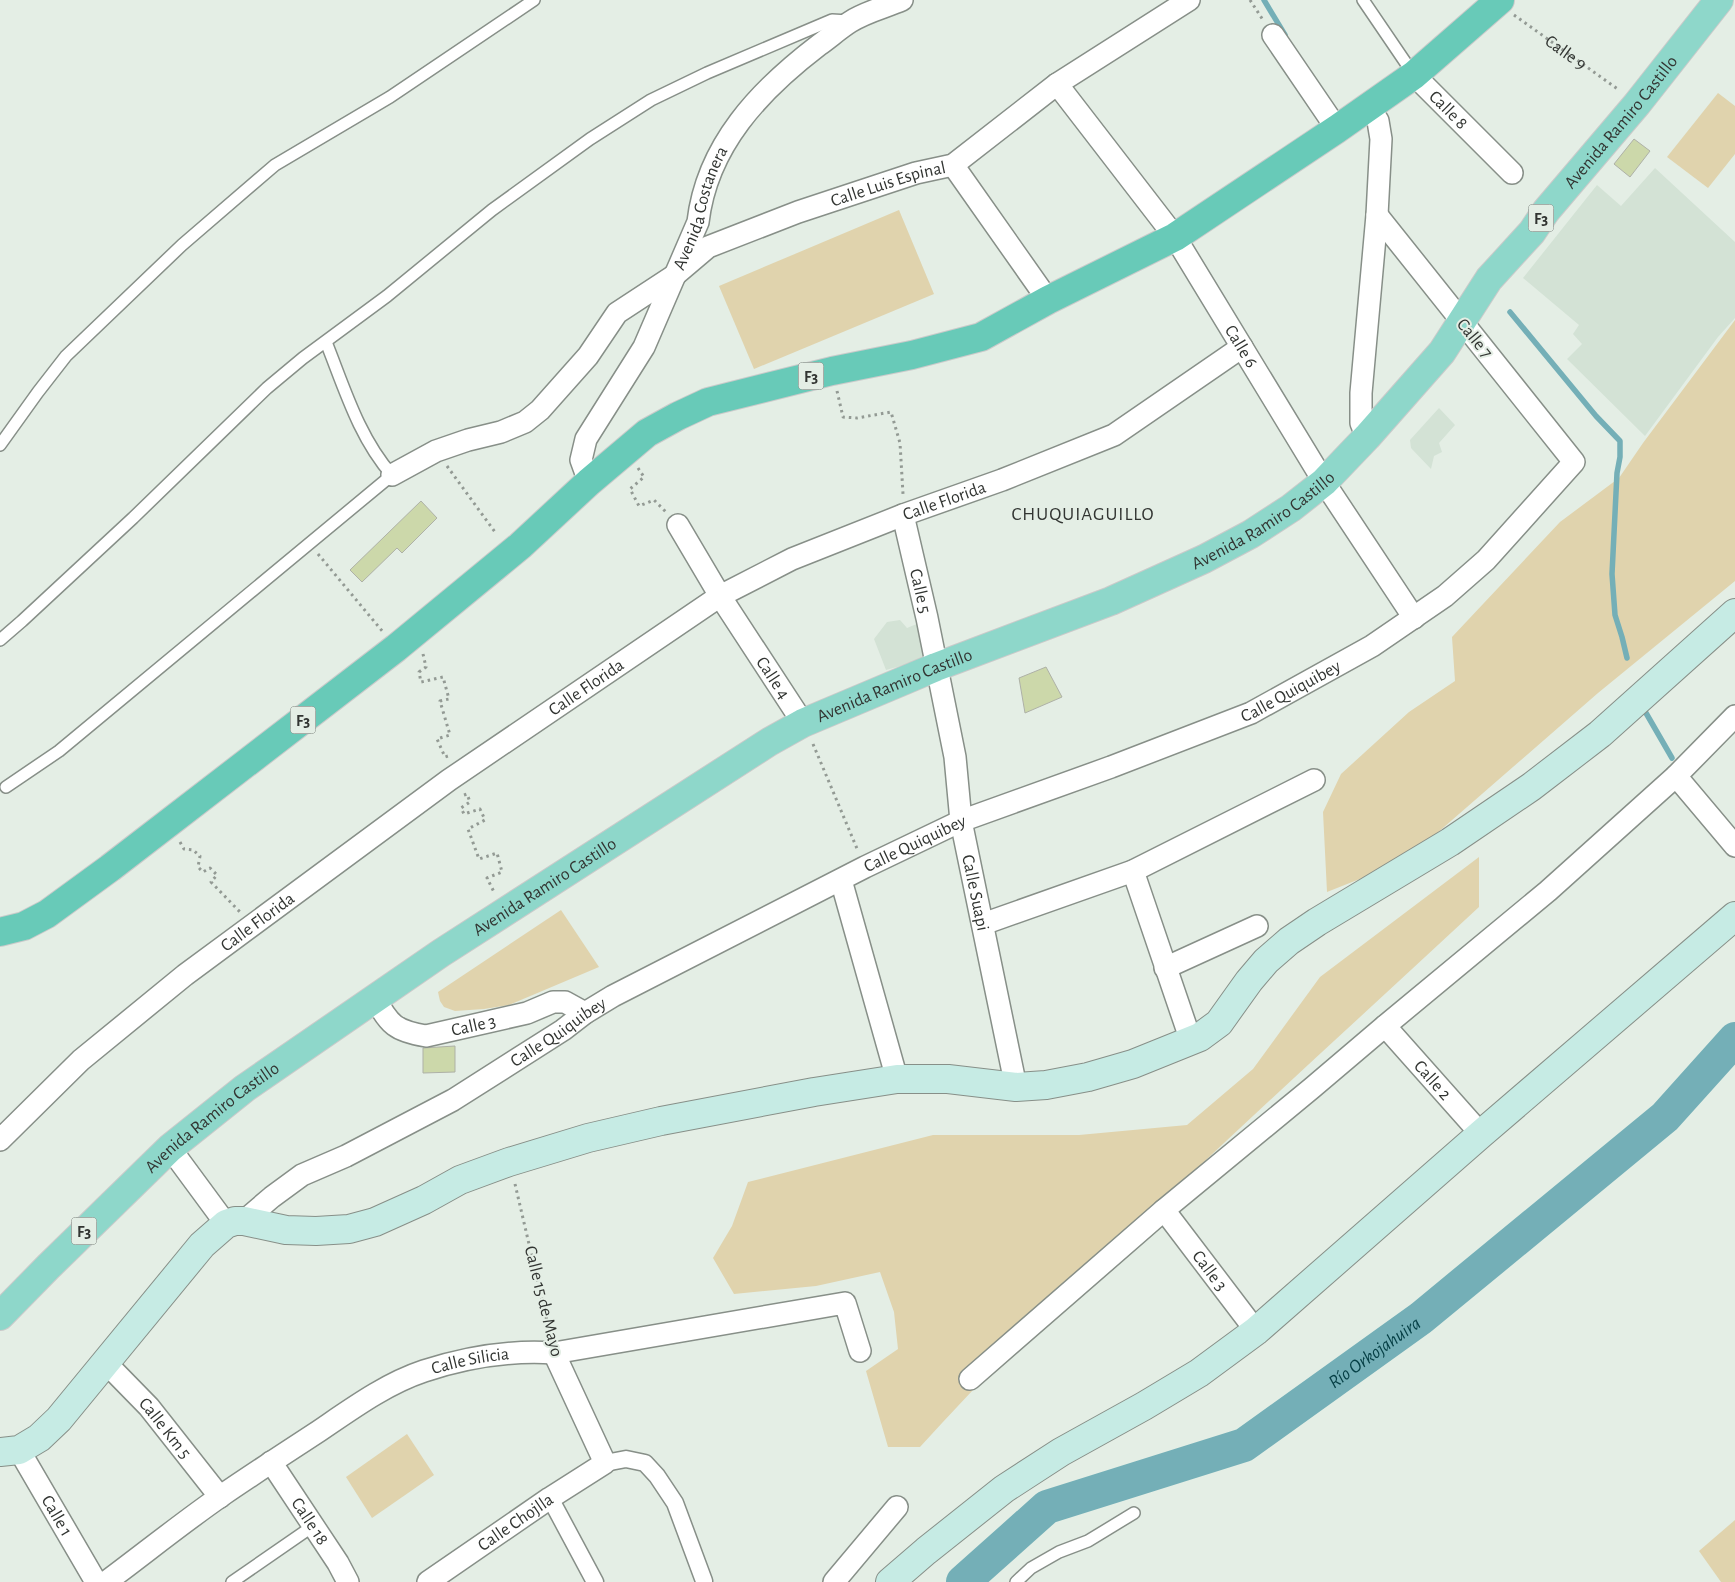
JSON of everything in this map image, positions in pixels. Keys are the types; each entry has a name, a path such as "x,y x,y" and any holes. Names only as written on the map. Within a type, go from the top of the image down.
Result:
{"highway":[{"name":"F3","path":"0,932 24,926 47,914 110,868 396,648 414,631 520,546 589,482 647,432 708,402 832,371 912,355 981,337 1048,300 1175,237 1414,75 1497,1"}],"main road":[{"name":"Avenida Ramiro Castillo","path":"0,1316 48,1266 170,1148 245,1088 375,998 769,742 804,723 936,667 1111,601 1204,559 1251,534 1291,508 1324,482 1442,352 1461,320 1490,279 1532,232 1546,211 1637,104 1719,0"},
{"path":"10,1451 39,1438 59,1419 202,1245 235,1222 286,1230 349,1229 375,1222 424,1200 460,1180 509,1162 588,1138 661,1121 814,1092 897,1079 948,1079 1016,1087 1046,1085 1134,1064 1200,1037 1219,1022 1266,961 1289,942 1317,922 1450,842 1531,787 1600,734 1735,613"},
{"path":"890,1582 1004,1489 1061,1452 1199,1373 1256,1331 1481,1134 1735,916"}],"street":[{"name":"Avenida Costanera","path":"589,482 581,460 586,439 644,347 698,222 700,200 707,179 718,155 740,120 788,69 851,21 902,0"},
{"name":"Calle Luis Espinal","path":"392,475 436,451 468,440 501,432 525,422 540,410 588,356 617,312 675,275 708,246 798,212 916,174 953,165 1057,84 1189,0"},
{"path":"1273,35 1337,129"},
{"name":"Calle 8","path":"1414,75 1512,173"},
{"name":"Calle 6","path":"1057,84 1175,237 1324,482 1414,618"},
{"path":"1366,437 1361,423 1361,393 1377,215 1381,139 1378,121 1369,106"},
{"path":"953,165 1048,300"},
{"name":"Calle 7","path":"1377,215 1574,462"},
{"name":"Calle Florida","path":"0,1140 81,1060 185,975 449,780 720,596 792,559 903,515 1002,480 1114,435 1242,347"},
{"name":"Calle Quiquibey","path":"235,1222 302,1175 346,1156 453,1100 613,996 865,867 961,821 1111,767 1251,713 1372,646 1445,596 1486,560 1574,462"},
{"name":"Calle 5","path":"903,515 927,618 936,667"},
{"name":"Calle 4","path":"678,525 720,596 804,723"},
{"name":"Calle Suapi","path":"936,667 955,757 961,821 1016,1087"},
{"path":"970,1379 1164,1210 1548,890 1676,776 1735,716"},
{"path":"1676,776 1735,846"},
{"path":"983,924 1132,871 1314,780"},
{"path":"1132,871 1191,1041"},
{"path":"840,880 897,1079"},
{"path":"1165,968 1257,926"},
{"name":"Calle 3","path":"375,998 382,1012 396,1028 412,1034 426,1036 527,1013 553,1002 565,1002 585,1013"},
{"name":"Calle 2","path":"1385,1026 1481,1134"},
{"path":"170,1148 235,1222"},
{"name":"Calle 3","path":"1164,1210 1256,1331"},
{"name":"Calle Silicia","path":"106,1582 220,1497 271,1462 377,1392 423,1371 494,1354 525,1351 554,1353 845,1303 860,1351"},
{"name":"Calle 15 de Mayo","path":"554,1353 605,1463"},
{"name":"Calle Km 5","path":"106,1363 149,1407 220,1497"},
{"name":"Calle 1","path":"10,1451 96,1582"},
{"path":"605,1463 626,1459 645,1463 657,1476 675,1502 704,1582"},
{"name":"Calle 18","path":"271,1462 338,1563 348,1582"},
{"name":"Calle Chojlla","path":"428,1582 550,1498 605,1463"},
{"path":"550,1498 595,1582"},
{"path":"834,1582 897,1507"}],"lane":[{"path":"0,444 66,356 182,245 275,165 390,97 534,0"},
{"name":"Calle 8","path":"1363,0 1414,75"},
{"path":"0,640 133,518 267,388 303,358 387,296 492,210 590,139 651,100 707,72 832,20 851,21"},
{"path":"6,787 59,751 392,475 380,463 361,428 326,342"},
{"path":"1016,1582 1031,1568 1059,1552 1088,1541 1134,1513"},
{"path":"232,1582 313,1526"}],"path":[{"name":"Calle 9","path":"1497,1 1637,104"},
{"path":"832,371 843,417 856,418 891,412 900,443 903,515"},
{"path":"628,450 644,477 630,489 639,506 654,500 678,525"},
{"path":"436,451 495,532"},
{"path":"310,544 396,648"},
{"path":"804,723 865,867"},
{"path":"167,823 184,849 193,850 200,856 198,867 203,872 210,868 217,876 211,882 252,926"},
{"name":"Calle 15 de Mayo","path":"509,1162 554,1353"}],"shaded area":[{"path":"1718,93 1735,106 1735,154 1708,188 1667,157"},
{"path":"1655,168 1735,242 1735,318 1718,337 1645,436 1567,359 1582,344 1573,334 1579,325 1523,278 1597,185 1621,206"},
{"path":"899,210 934,294 754,369 719,286"},
{"path":"1735,320 1735,581 1598,693 1405,861 1327,892 1323,812 1341,774 1409,712 1455,681 1452,637 1560,522 1619,478"},
{"path":"1439,408 1455,425 1439,443 1442,452 1434,456 1431,469 1411,448 1410,440"},
{"path":"900,620 907,628 919,623 926,634 921,649 926,659 886,670 874,639 887,622"},
{"path":"1479,857 1479,907 1123,1239 986,1376 920,1447 888,1447 866,1371 898,1349 894,1312 880,1272 816,1286 734,1294 713,1258 732,1226 748,1182 933,1135 1079,1135 1187,1125 1253,1069 1320,977"},
{"path":"561,910 599,967 509,1005 455,1011 444,1007 438,992"},
{"path":"407,1434 434,1475 372,1518 346,1477"},
{"path":"1735,1520 1735,1582 1721,1582 1699,1551"}],"building":[{"path":"1634,139 1650,151 1630,177 1614,164"},
{"path":"421,501 437,518 402,553 397,548 362,582 350,570"},
{"path":"1046,667 1062,697 1025,713 1019,678"},
{"path":"455,1046 455,1072 423,1073 423,1048"}],"waterway":[{"path":"1264,0 1285,35"},
{"path":"1510,312 1596,416 1620,441 1612,574 1615,615 1627,658"},
{"path":"1646,713 1672,758"},
{"name":"Río Orkojahuira","path":"963,1582 1047,1507 1244,1445 1421,1318 1665,1117 1735,1039"}],"district":[{"name":"CHUQUIAGUILLO","path":"1083,513"}]}
